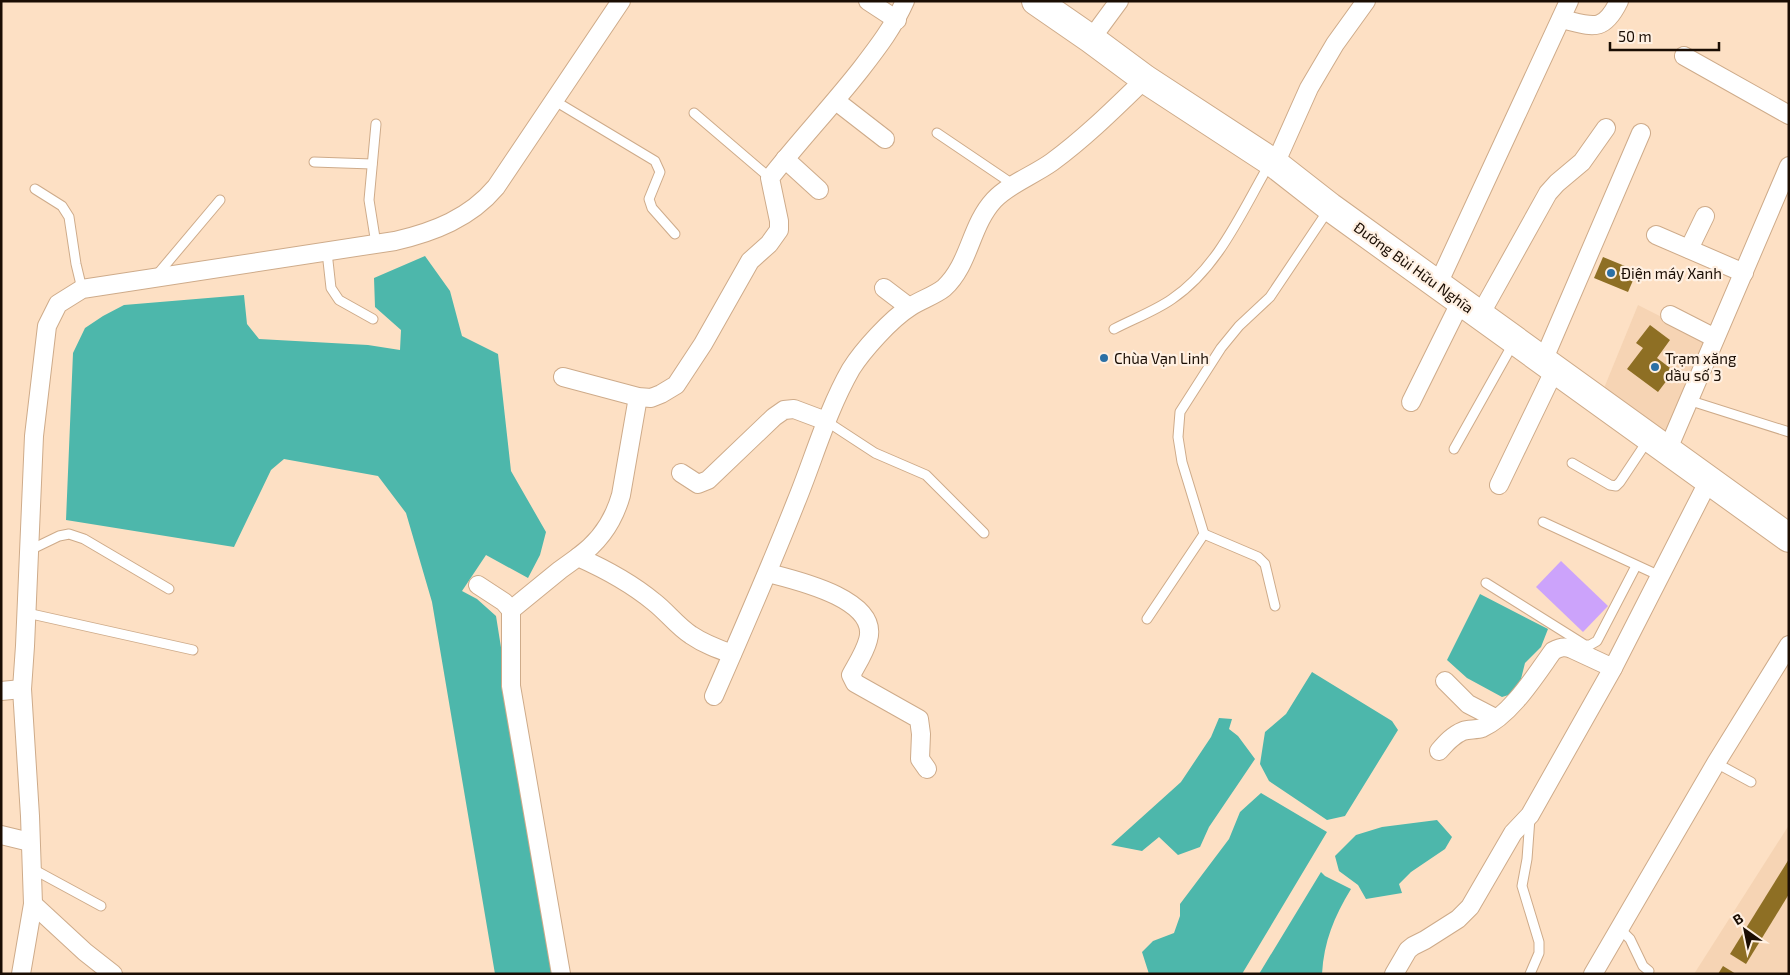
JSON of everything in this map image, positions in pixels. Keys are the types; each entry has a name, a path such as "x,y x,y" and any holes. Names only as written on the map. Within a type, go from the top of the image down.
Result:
{"main road":[{"name":"Đường Bùi Hữu Nghĩa","path":"1036,1 1145,79 1272,163 1330,207 1789,538"}],"street":[{"path":"21,974 33,904 30,816 22,689 34,436 47,326 58,304 82,290 376,244 416,236 446,225 485,200 511,167 621,1"},
{"path":"868,1 897,20"},
{"path":"563,377 650,398 676,385 703,344 750,261 769,244 778,230 779,221 770,178 836,102 897,20 905,1"},
{"path":"1091,39 1119,1"},
{"path":"1272,163 1313,81 1335,44 1366,1"},
{"path":"1438,284 1569,1"},
{"path":"1561,19 1590,26 1602,24 1612,16 1619,1"},
{"path":"1684,56 1789,115"},
{"path":"714,696 768,573 812,463 826,421 852,368 879,334 909,307 942,289 958,272 980,219 994,200 1014,185 1047,166 1081,140 1145,79"},
{"path":"836,102 885,139"},
{"path":"1411,402 1470,308 1548,193 1582,162 1606,128"},
{"path":"1499,485 1641,133"},
{"path":"785,159 819,190"},
{"path":"1659,443 1688,400 1789,166"},
{"path":"1689,249 1705,216"},
{"path":"1656,235 1744,272"},
{"path":"884,288 909,307"},
{"path":"1670,315 1715,338"},
{"path":"512,610 560,570 592,547 616,511 621,495 638,396"},
{"path":"681,473 698,484 708,480 774,416 784,410 794,409 826,421"},
{"path":"1394,974 1412,946 1458,919 1470,907 1513,833 1530,815 1613,668 1709,480"},
{"path":"578,557 609,571 634,588 654,602 690,635 711,647 732,654"},
{"path":"768,573 798,581 839,597 858,609 868,621 869,639 851,675 855,683 919,719 921,734 920,759 926,769"},
{"path":"478,586 504,602 512,610 511,686 561,974"},
{"path":"1593,974 1716,763 1789,645"},
{"path":"1439,751 1452,738 1464,730 1481,728 1496,718 1522,694 1553,651 1558,647 1572,648 1613,668"},
{"path":"1445,681 1468,704 1496,718"},
{"path":"1,691 22,689"},
{"path":"1,835 30,842"},
{"path":"33,904 85,952 113,974"}],"lane":[{"path":"555,101 655,161 660,172 650,199 652,208 675,234"},
{"path":"694,113 770,178"},
{"path":"376,124 369,200 376,244"},
{"path":"937,133 1014,185"},
{"path":"314,162 372,164"},
{"path":"1114,329 1171,300 1190,284 1216,256 1272,163"},
{"path":"34,189 62,206 69,217 82,290"},
{"path":"154,278 220,200"},
{"path":"1204,534 1182,462 1178,437 1180,412 1222,348 1239,326 1270,297 1330,207"},
{"path":"327,252 331,288 339,300 373,319"},
{"path":"1454,449 1515,340"},
{"path":"1688,400 1789,432"},
{"path":"826,421 875,453 926,475 984,533"},
{"path":"1572,463 1610,485 1616,486 1659,443"},
{"path":"1542,522 1660,576"},
{"path":"30,550 59,536 69,534 84,538 169,589"},
{"path":"1204,534 1258,556 1265,564 1276,606"},
{"path":"1147,619 1204,534"},
{"path":"1486,583 1585,646 1597,641 1636,566"},
{"path":"27,612 193,650"},
{"path":"1716,763 1751,782"},
{"path":"1530,815 1528,859 1522,886 1539,942 1539,953 1530,974"},
{"path":"31,868 102,906"},
{"path":"1619,928 1630,939 1643,966 1649,971"}],"shaded area":[{"name":"Trạm xăng dầu số 3","path":"1638,305 1709,341 1667,438 1602,393"},
{"path":"1561,561 1608,606 1583,632 1536,587"},
{"path":"1789,825 1789,974 1694,974"}],"water":[{"path":"425,256 450,291 462,336 498,354 511,471 546,532 540,555 528,578 486,555 462,591 477,599 496,616 553,974 495,974 432,602 406,513 378,476 284,459 271,470 234,547 66,520 73,353 85,328 124,305 244,295 247,324 259,339 368,345 400,350 401,330 375,307 374,278"},
{"path":"1480,594 1548,629 1541,647 1525,663 1515,693 1502,697 1467,678 1447,660"},
{"path":"1312,672 1392,721 1398,730 1345,816 1327,820 1269,781 1260,764 1265,732 1286,714"},
{"path":"1219,718 1232,719 1229,729 1238,736 1255,759 1209,827 1200,847 1178,855 1159,837 1142,851 1111,845 1181,782 1211,737"},
{"path":"1261,793 1327,832 1242,974 1149,974 1142,952 1153,941 1174,933 1180,916 1180,904 1229,839 1240,812"},
{"path":"1437,820 1452,837 1445,849 1411,872 1399,884 1402,893 1366,899 1358,885 1339,871 1335,856 1356,835 1382,827"},
{"path":"1321,872 1325,876 1351,889 1331,930 1325,951 1322,974 1259,974"}],"building":[{"name":"Điện máy Xanh","path":"1603,257 1637,271 1628,292 1594,278"},
{"path":"1650,325 1670,340 1657,358 1674,371 1658,392 1627,369 1643,348 1636,343"},
{"path":"1789,859 1789,894 1746,964 1730,954"},
{"path":"1723,966 1736,974 1718,974"}],"place":[{"name":"Điện máy Xanh","path":"1611,273"},
{"name":"Chùa Vạn Linh","path":"1104,358"},
{"name":"Trạm xăng dầu số 3","path":"1655,367"}]}
